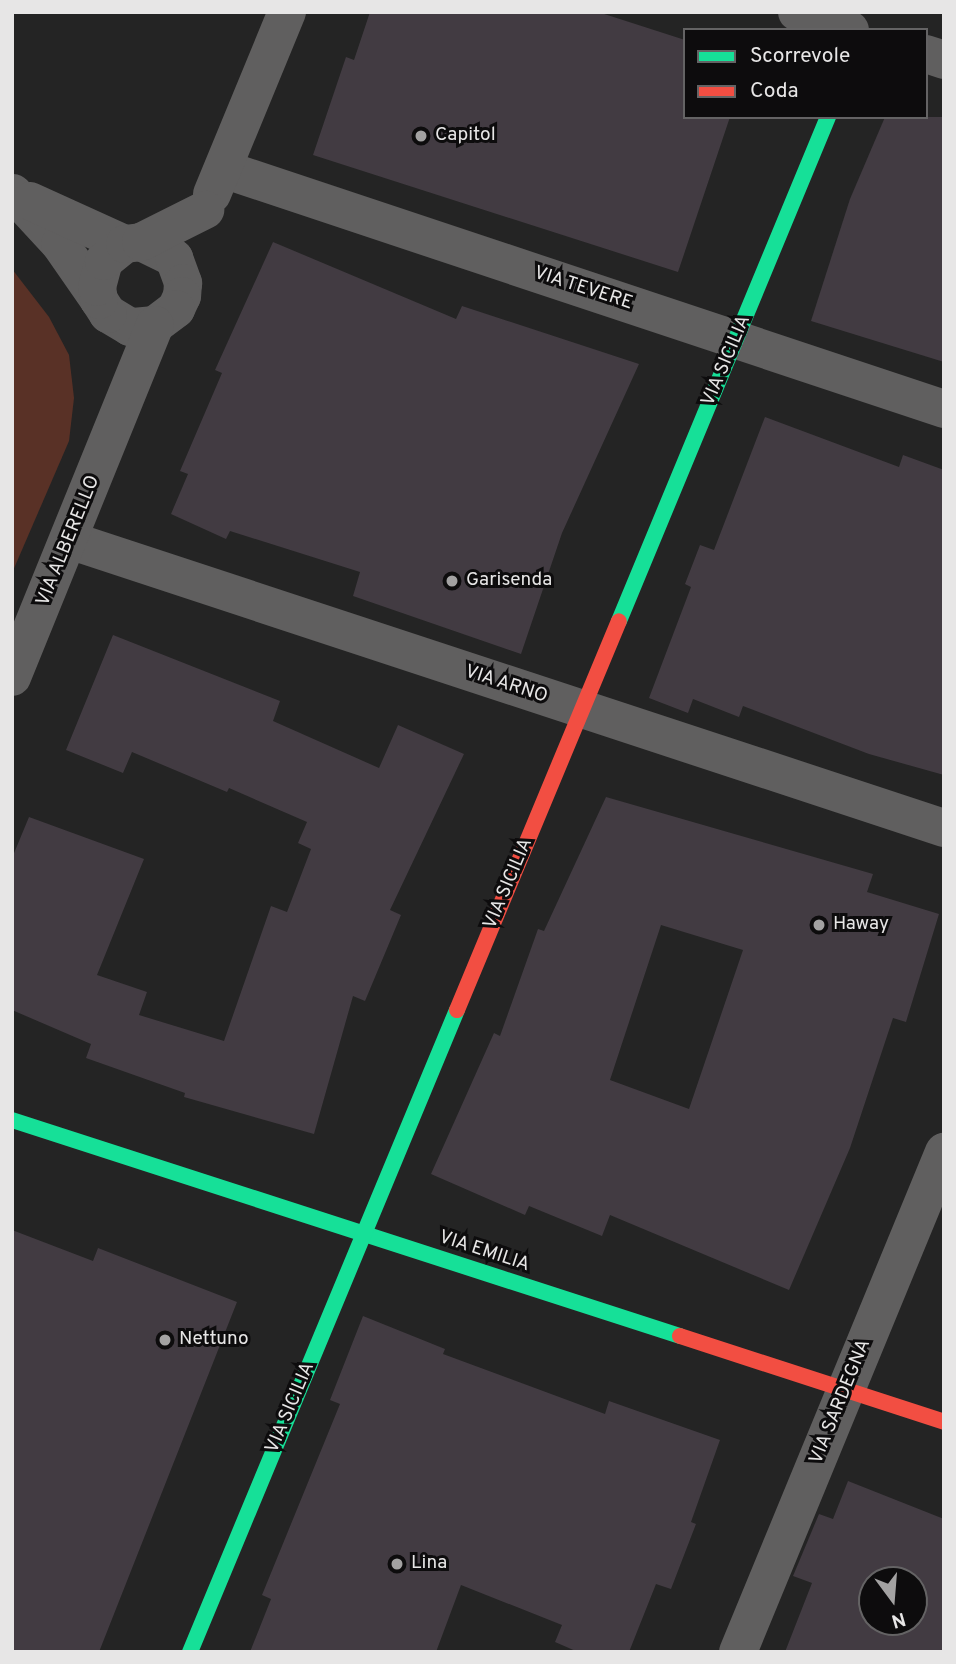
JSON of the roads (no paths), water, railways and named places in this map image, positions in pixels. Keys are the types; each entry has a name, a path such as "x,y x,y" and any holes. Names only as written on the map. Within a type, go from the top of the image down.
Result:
{"street":[{"name":"VIA ALBERELLO","path":"12,677 155,325 176,309 181,296 180,270 287,12"},
{"path":"797,12 844,28"},
{"path":"865,28 872,12"},
{"name":"VIA SICILIA","path":"190,1652 827,119"},
{"name":"VIA TEVERE","path":"223,169 944,409"},
{"path":"13,193 133,243 165,250 180,270"},
{"path":"13,193 60,244 104,307 130,327 155,325"},
{"name":"VIA ALBERELLO","path":"125,404 122,354 97,287 104,261 133,243 205,210"},
{"name":"VIA ARNO","path":"69,540 944,828"},
{"name":"VIA EMILIA","path":"12,1120 944,1422"},
{"name":"VIA SARDEGNA","path":"738,1652 944,1152"}],"place":[{"name":"Capitol","path":"421,136"},
{"name":"Garisenda","path":"452,581"},
{"name":"Haway","path":"819,925"},
{"name":"Nettuno","path":"165,1340"},
{"name":"Lina","path":"397,1564"}]}
